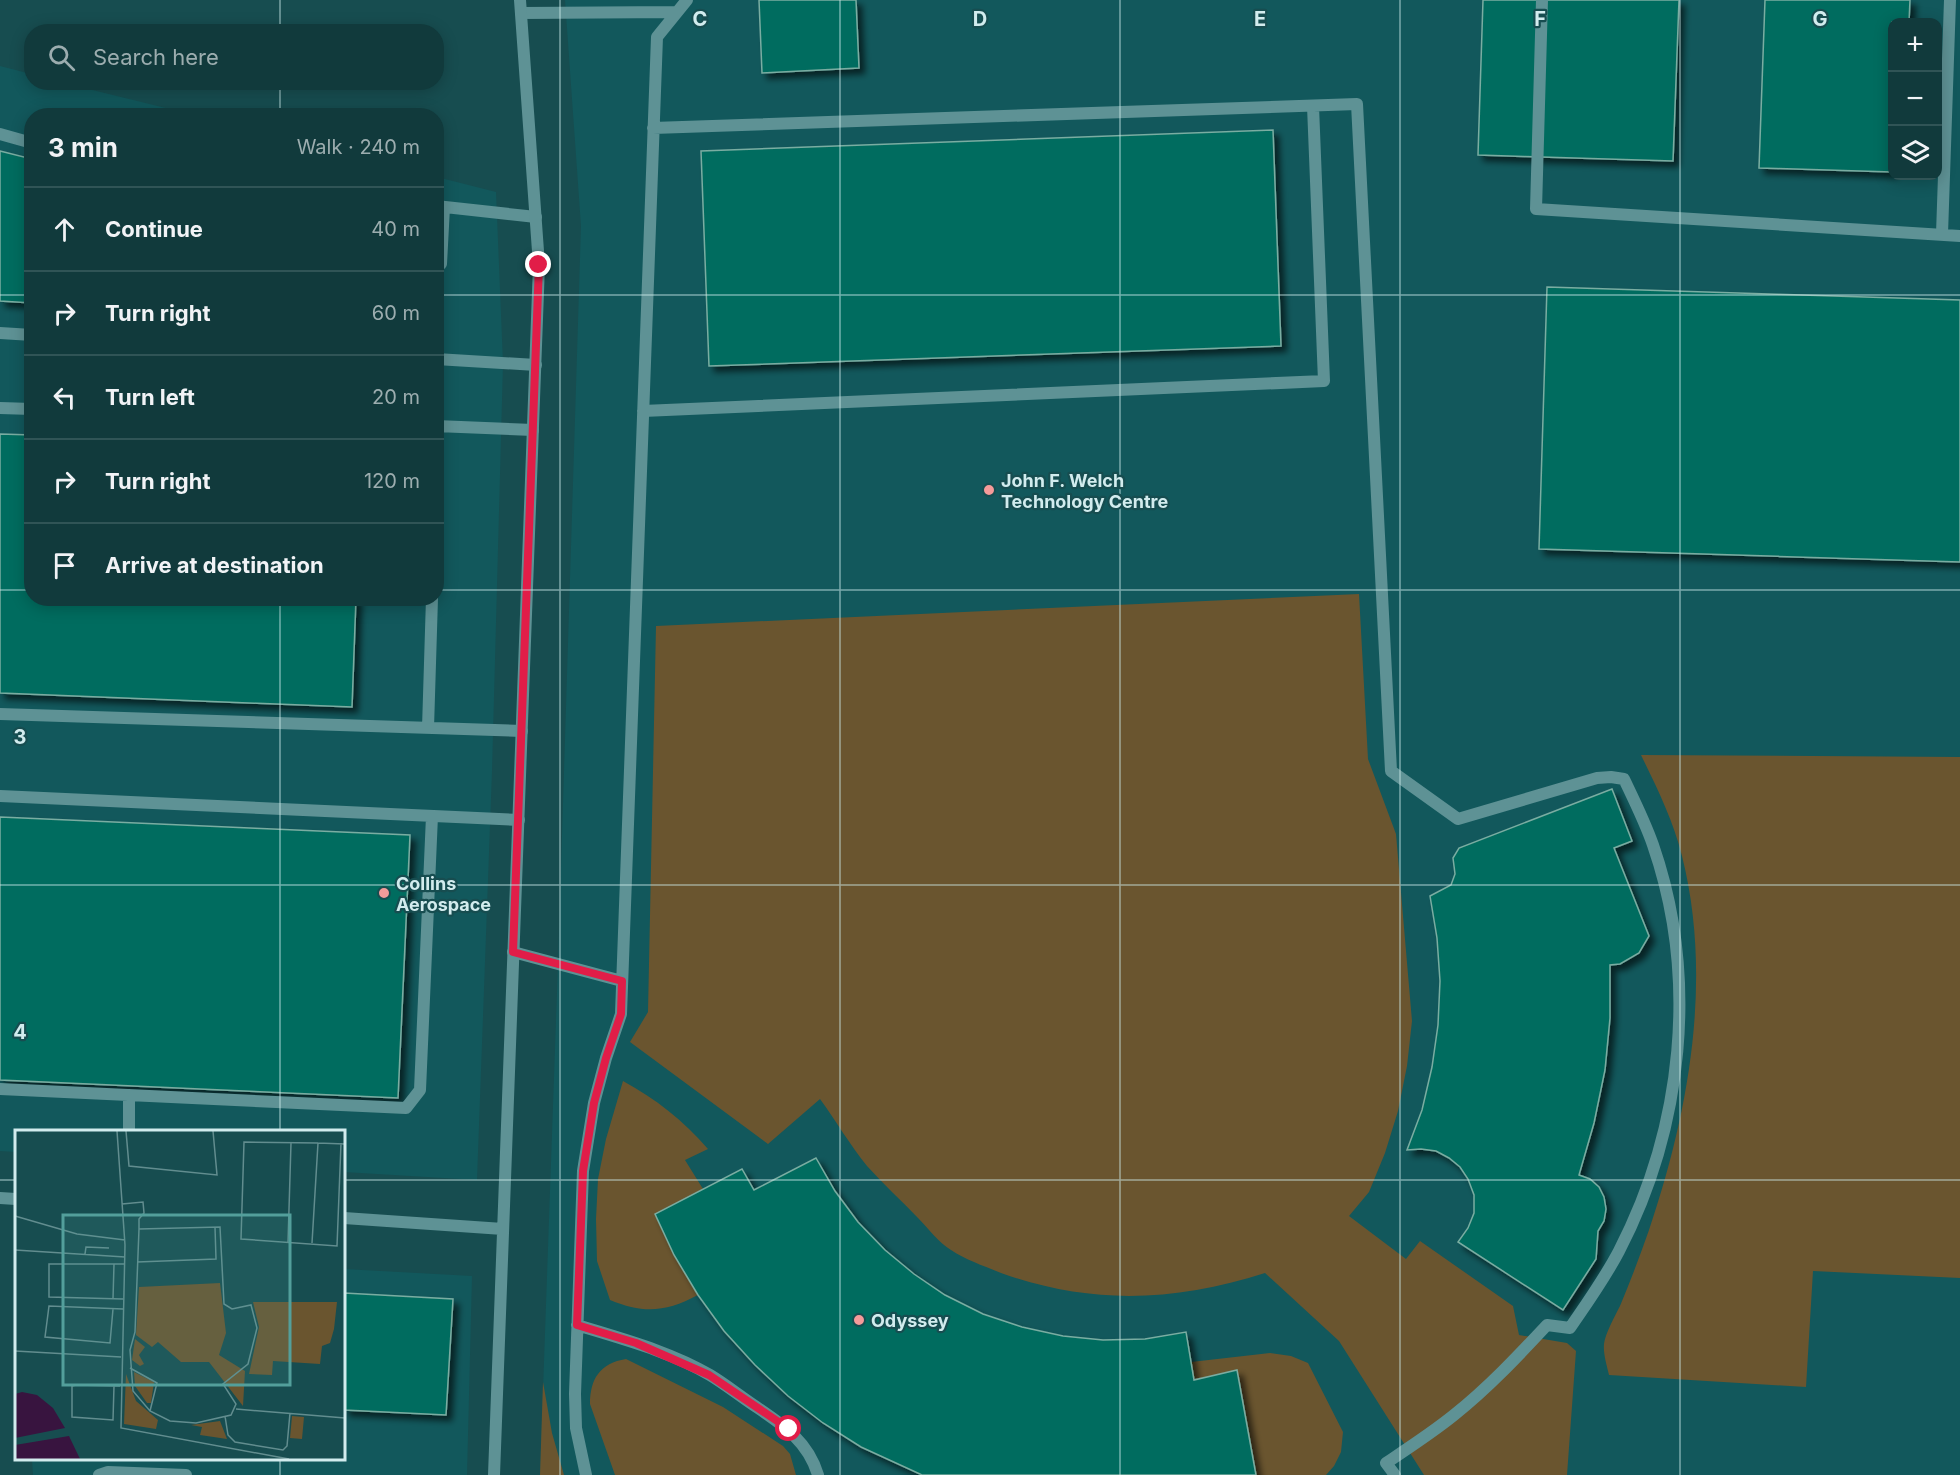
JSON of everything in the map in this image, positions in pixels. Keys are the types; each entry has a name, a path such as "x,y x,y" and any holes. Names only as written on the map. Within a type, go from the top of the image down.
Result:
{"street":[{"path":"586,1475 576,1428 574,1394 583,1171 594,1103 621,1014 657,38 687,0"},
{"path":"1542,0 1536,208 1960,236"},
{"path":"1942,234 1950,0"},
{"path":"494,1475 539,265 521,6 677,12"},
{"path":"653,128 1357,104 1391,771 1458,819 1597,778 1624,779 1653,844 1663,878 1671,913 1680,983 1679,1030 1674,1076 1663,1133 1638,1209 1619,1251 1596,1291 1570,1328 1547,1325 1456,1414 1422,1440 1386,1462 1395,1475"},
{"path":"643,411 1324,381 1313,106"},
{"path":"0,134 24,141"},
{"path":"444,206 536,217"},
{"path":"0,333 24,334"},
{"path":"444,359 536,365"},
{"path":"0,408 24,409"},
{"path":"444,426 533,430"},
{"path":"428,728 432,606"},
{"path":"0,714 522,731"},
{"path":"0,796 519,820"},
{"path":"0,1089 405,1108 420,1090 432,816"},
{"path":"513,952 622,981"},
{"path":"129,1095 129,1130"},
{"path":"0,1198 15,1199"},
{"path":"345,1218 503,1229"},
{"path":"577,1325 636,1343 709,1375 789,1429 807,1450 818,1475"},
{"path":"99,1475 108,1472 186,1475"}],"shaded area":[{"name":"John F. Welch Technology Centre","path":"565,0 1960,0 1960,1475 540,1475 581,226"},
{"path":"0,66 24,72 24,90 92,90 166,108 24,108 24,606 444,606 444,179 496,192 503,363 492,771 477,1180 345,1172 345,1130 15,1130 15,1152 0,1151"},
{"path":"1359,594 1368,759 1396,834 1412,1021 1407,1066 1398,1111 1385,1153 1369,1192 1349,1216 1406,1259 1420,1241 1513,1306 1519,1335 1567,1343 1576,1351 1567,1475 1424,1475 1339,1341 1265,1273 1198,1290 1132,1296 1067,1291 1001,1273 963,1257 938,1239 867,1166 820,1099 768,1144 630,1042 648,1012 656,626"},
{"path":"1641,755 1960,757 1960,1278 1813,1271 1806,1387 1609,1375 1604,1344 1646,1240 1663,1185 1685,1092 1696,997 1696,950 1691,903 1682,856 1659,792"},
{"path":"623,1081 668,1111 708,1149 685,1160 703,1189 655,1215 674,1255 698,1295 665,1308 634,1308 610,1300 597,1261 598,1179 606,1139"},
{"path":"345,1269 472,1276 467,1475 33,1475 32,1460 345,1460"},
{"path":"1270,1353 1291,1356 1308,1363 1343,1432 1341,1452 1326,1475 1256,1475 1237,1370 1194,1380 1191,1362"},
{"path":"626,1359 723,1407 783,1446 790,1454 796,1475 615,1475 590,1404 590,1395 595,1380 603,1368"},
{"path":"543,1382 552,1433 564,1475 540,1475"}],"building":[{"path":"759,0 856,0 859,68 762,73"},
{"path":"1483,0 1679,0 1673,161 1478,155"},
{"path":"1765,0 1910,0 1909,18 1888,18 1888,172 1759,168"},
{"path":"1273,130 1281,346 709,366 701,151"},
{"path":"0,151 24,157 24,302 0,301"},
{"path":"1547,287 1960,300 1960,562 1539,549"},
{"path":"0,434 24,435 24,606 356,606 352,707 0,693"},
{"path":"1612,789 1632,841 1614,848 1649,936 1639,953 1620,964 1610,965 1610,1018 1605,1070 1594,1123 1579,1175 1590,1179 1599,1187 1606,1209 1604,1221 1598,1231 1596,1259 1563,1310 1458,1242 1468,1228 1474,1213 1474,1195 1468,1179 1460,1167 1436,1151 1407,1150 1422,1110 1432,1067 1438,1025 1440,981 1437,938 1430,896 1451,885 1455,874 1453,858 1459,848"},
{"path":"0,817 410,835 398,1098 0,1080"},
{"name":"Odyssey","path":"816,1158 835,1191 858,1222 885,1250 914,1274 945,1295 983,1314 1022,1327 1063,1336 1103,1340 1145,1339 1186,1332 1194,1380 1237,1370 1256,1475 922,1475 861,1447 823,1423 788,1396 724,1331 698,1295 674,1255 655,1214 742,1169 754,1190"},
{"path":"345,1293 453,1299 446,1415 345,1410"}],"place":[{"name":"John F. Welch Technology Centre","path":"989,490"},
{"name":"Collins Aerospace","path":"384,893"},
{"name":"Odyssey","path":"859,1320"}],"route":[{"path":"539,265 513,952 622,981 621,1014 594,1103 583,1171 577,1325 636,1343 709,1375 789,1429"}]}
